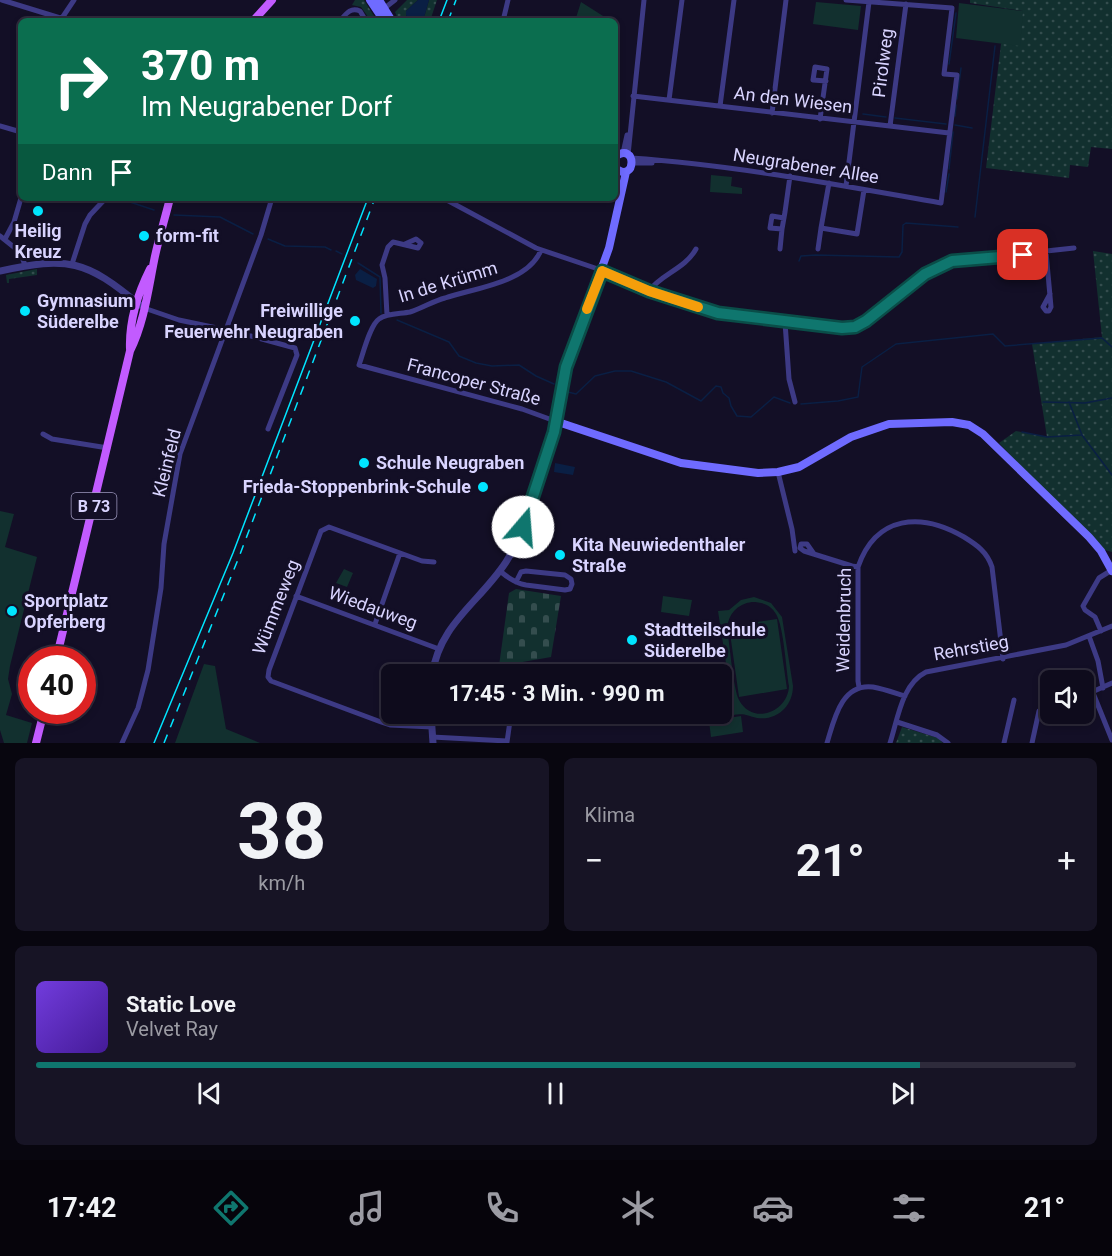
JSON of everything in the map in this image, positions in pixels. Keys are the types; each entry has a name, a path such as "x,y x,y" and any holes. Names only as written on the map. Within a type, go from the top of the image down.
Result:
{"main road":[{"path":"256,18 272,0"},
{"path":"370,0 389,18"},
{"path":"379,0 383,18"},
{"path":"555,421 566,367 602,271 617,212 621,171 630,168 629,157 618,157"},
{"name":"B 73","path":"59,646 130,351 136,339 141,305 169,201"},
{"name":"Francoper Straße","path":"555,421 681,463 744,472 778,472 799,467 841,441 873,428 904,423 964,424 983,434 1089,537 1101,551 1112,570"},
{"path":"36,743 41,724"}],"street":[{"path":"2,0 62,18 74,0"},
{"path":"381,10 395,0"},
{"path":"504,18 508,0"},
{"path":"629,157 633,96 644,0"},
{"path":"669,100 681,0"},
{"path":"720,106 734,0"},
{"path":"772,113 786,0"},
{"path":"846,0 906,4 928,3 952,8 944,74 957,75 949,133"},
{"path":"846,186 866,1"},
{"name":"Pirolweg","path":"890,126 906,4"},
{"path":"343,18 352,10 360,11 364,18"},
{"path":"820,119 826,81"},
{"name":"An den Wiesen","path":"633,96 949,133"},
{"path":"0,126 18,131"},
{"name":"Neugrabener Allee","path":"629,157 790,177 941,203 949,133"},
{"path":"780,249 790,177"},
{"path":"818,249 829,183"},
{"path":"821,228 857,234 864,190"},
{"path":"20,201 14,222 2,238 20,252 25,266"},
{"path":"72,264 85,224 103,201"},
{"name":"Kleinfeld","path":"122,743 138,708 148,670 161,588 164,544 180,454 227,331 271,201"},
{"path":"449,201 541,250 602,271 649,291 718,313 842,328 855,327 866,321 925,274 952,261 1074,249"},
{"path":"782,230 770,228 772,216 784,218"},
{"name":"In de Krümm","path":"387,315 382,262 391,243 398,241 405,244"},
{"path":"649,291 653,285 689,260 696,249"},
{"name":"In de Krümm","path":"359,365 375,324 380,318 415,310 446,297 506,281 538,257 541,250"},
{"path":"1046,252 1050,294"},
{"path":"0,271 46,263 72,264 101,274 141,305 175,318 247,335 297,352 268,429"},
{"path":"785,322 788,370 795,402"},
{"name":"Francoper Straße","path":"359,365 522,409 555,421"},
{"path":"435,664 439,649 453,622 500,571 520,537 548,452 555,421"},
{"path":"44,434 52,440 108,448"},
{"path":"778,472 795,551"},
{"name":"Weidenbruch","path":"859,687 858,567 864,550 872,540 897,524 916,521 948,528 979,546 989,557 993,567 1003,658"},
{"name":"Wümmeweg","path":"432,727 390,725 271,681 268,677 268,670 321,531 328,527 422,561 434,562"},
{"path":"375,624 400,553"},
{"path":"814,554 858,567"},
{"path":"500,571 516,582 526,585 565,590 570,589 572,584 567,576 526,570 521,572 516,582"},
{"path":"1101,632 1095,617 1084,610 1083,606 1099,578 1112,570"},
{"name":"Wiedauweg","path":"296,596 439,649"},
{"name":"Rehrstieg","path":"890,743 905,696 917,677 926,672 1066,645 1112,626"},
{"path":"1089,636 1098,661 1103,688"},
{"path":"1094,692 1112,683"},
{"path":"827,743 841,702 859,687 873,687 905,696"},
{"path":"1094,695 1111,741"},
{"path":"1012,743 1004,742 1014,700"},
{"path":"1032,743 1039,711"},
{"path":"897,722 937,735 948,743"},
{"path":"432,724 432,740 507,742 510,724"}],"green space":[{"path":"355,0 364,0 375,18 369,18 361,7 352,5"},
{"path":"407,0 418,0 406,11 408,18 398,18 395,12"},
{"path":"429,0 437,0 431,18 424,18"},
{"path":"970,0 1112,0 1112,149 1091,147 1088,167 1070,165 1069,178 986,168 1001,44 1023,11 970,3"},
{"path":"581,2 606,18 576,18"},
{"path":"816,2 861,6 858,30 813,24"},
{"path":"959,3 1023,11 1020,46 956,38"},
{"path":"711,175 732,177 731,186 742,188 742,194 710,192"},
{"path":"1093,251 1112,254 1112,552 1105,550 1062,511 999,443 1016,431 1047,437 1032,344 1102,337"},
{"path":"37,269 37,275 9,279 7,283 6,275"},
{"name":"Sportplatz Opferberg","path":"0,511 14,514 5,547 37,557 10,666 8,679 12,694 6,715 18,719 18,724 32,724 27,743 4,743 0,730"},
{"path":"344,569 353,573 347,587 336,583"},
{"path":"516,589 561,596 551,657 499,664 509,593"},
{"path":"663,596 692,600 689,616 661,612"},
{"path":"754,597 771,603 782,617 793,686 787,705 778,714 765,718 734,715 732,668 737,694 745,708 761,714 776,709 783,703 789,686 779,620 772,608 756,602 742,605 734,611 727,629 731,664 726,664 718,611 729,610 741,600"},
{"path":"777,619 787,689 739,697 729,626"},
{"path":"204,664 215,666 226,729 260,743 175,743"},
{"path":"741,716 743,732 711,737 709,724 732,724 732,717"},
{"path":"902,727 938,738 943,743 896,743"}],"water":[{"path":"418,0 429,0 424,18 408,18 406,11"},
{"path":"360,269 377,279 376,286 373,288 356,280 355,275"},
{"path":"555,463 575,467 573,475 554,472"}],"waterway":[{"path":"949,64 956,13"},
{"path":"975,217 995,46"},
{"path":"957,99 961,68"},
{"path":"955,116 956,105"},
{"path":"863,114 886,117"},
{"path":"895,118 946,124"},
{"path":"955,125 972,128"},
{"path":"949,169 953,132"},
{"path":"946,192 949,174"},
{"path":"127,201 154,210"},
{"path":"174,215 220,217 253,234"},
{"path":"799,261 801,256 816,255 899,257 902,252 903,225 906,223 958,227"},
{"path":"268,239 285,246 325,247 331,250"},
{"path":"336,251 342,254"},
{"path":"358,263 380,277 381,313"},
{"path":"397,320 449,342 459,356 476,363 492,366 519,365 554,384"},
{"path":"801,404 858,397 862,367 896,344 993,334 1005,346 1102,338 1112,347"},
{"path":"568,392 576,394 595,376 615,371 631,371 666,382 701,401 716,386 721,387 737,416 751,417 774,397 790,403"},
{"path":"1043,402 1085,403 1112,398"},
{"path":"1069,402 1082,435 1112,475"},
{"path":"1022,432 1047,437 1081,435"}],"tram line":[{"path":"440,18 447,0"},
{"path":"154,743 233,553 367,201"}],"railway":[{"path":"449,18 456,0"},
{"path":"164,743 239,557 374,201"}],"slow traffic":[{"path":"587,309 602,271 649,291 698,307"}],"place":[{"name":"Heilig Kreuz","path":"38,211"},
{"name":"form-fit","path":"144,236"},
{"name":"Gymnasium Süderelbe","path":"25,311"},
{"name":"Freiwillige Feuerwehr Neugraben","path":"355,321"},
{"name":"Schule Neugraben","path":"364,463"},
{"name":"Frieda-Stoppenbrink-Schule","path":"483,487"},
{"name":"Kita Neuwiedenthaler Straße","path":"560,555"},
{"name":"Sportplatz Opferberg","path":"12,611"},
{"name":"Stadtteilschule Süderelbe","path":"632,640"}],"route":[{"path":"523,527 554,432 566,367 602,271 649,291 718,313 842,328 855,327 866,321 929,271 952,261 1023,255"}]}
